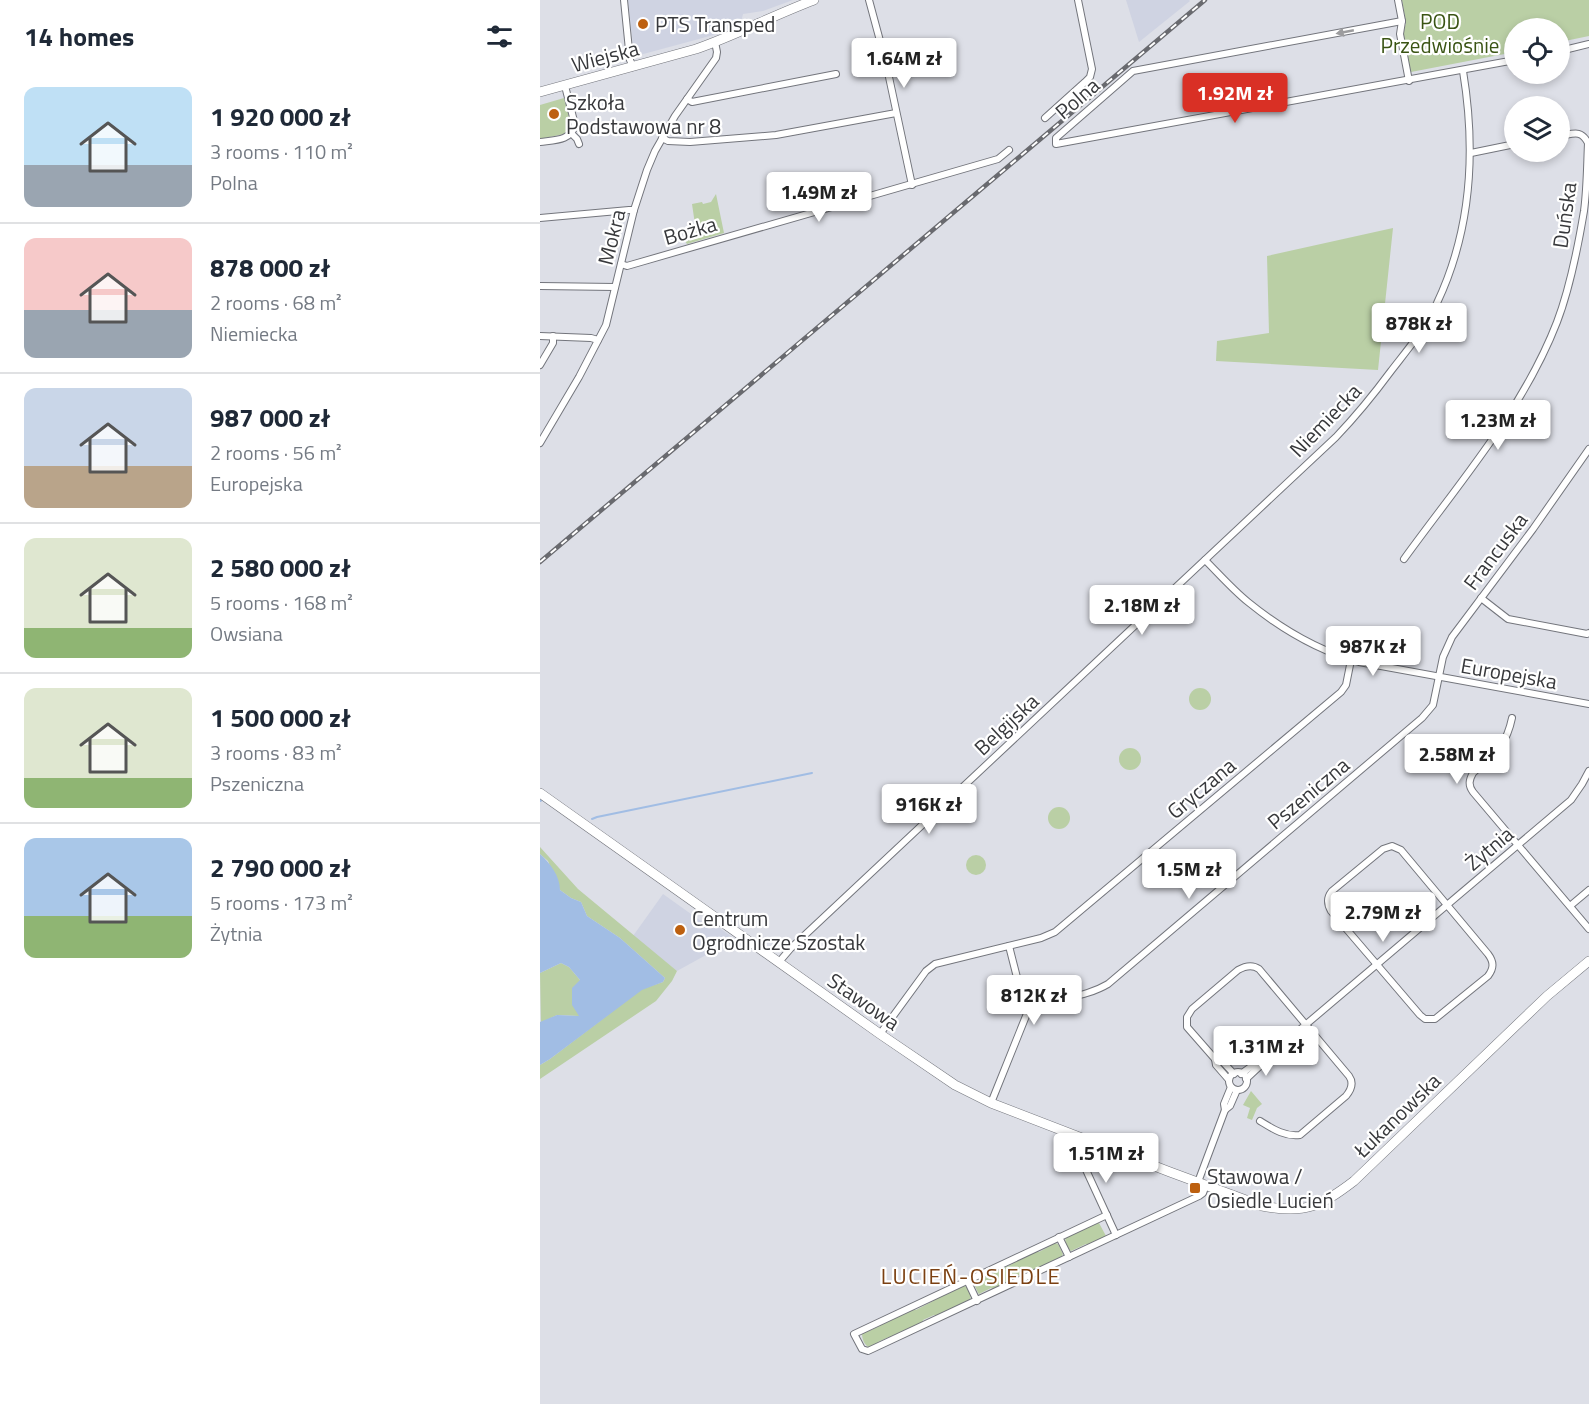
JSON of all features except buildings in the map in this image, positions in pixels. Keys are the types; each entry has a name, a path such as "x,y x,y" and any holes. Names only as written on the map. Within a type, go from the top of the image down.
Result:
{"street":[{"path":"624,0 630,60 633,67"},
{"name":"Wiejska","path":"540,92 715,42 814,0"},
{"path":"868,0 886,63 912,184"},
{"path":"1045,118 1090,77 1092,69 1078,0"},
{"path":"1398,0 1402,21 1400,33 1409,81"},
{"name":"Polna","path":"1402,21 1133,71 1056,138 1056,144 1504,62"},
{"name":"Mokra","path":"540,443 606,324 634,210 647,170 662,138 716,58 715,42"},
{"path":"1570,49 1589,45"},
{"name":"Niemiecka","path":"1205,560 1355,418 1422,329 1437,304 1457,250 1469,187 1471,153 1463,71"},
{"path":"687,99 692,102 836,74"},
{"path":"540,142 572,134 575,125 565,86"},
{"path":"662,138 668,141 690,142 768,136 896,113"},
{"name":"Duńska","path":"1404,558 1508,418 1536,368 1556,322 1574,259 1584,209 1588,143 1584,136 1578,133 1570,134"},
{"path":"572,134 579,144"},
{"path":"1471,153 1504,146"},
{"name":"Bożka","path":"621,264 627,266 998,159 1009,150"},
{"path":"540,218 634,210"},
{"path":"540,286 615,287"},
{"path":"540,336 598,340"},
{"path":"540,365 553,343 553,336"},
{"name":"Francuska","path":"1438,677 1448,643 1589,449"},
{"name":"Europejska","path":"1205,560 1236,592 1261,612 1308,641 1351,660 1589,704"},
{"name":"Belgijska","path":"779,962 791,948 1205,560"},
{"path":"1480,598 1508,619 1589,633"},
{"name":"Gryczana","path":"880,1034 926,971 934,964 1049,936 1064,925 1341,692 1346,685 1351,660"},
{"name":"Pszeniczna","path":"1028,1011 1040,1005 1092,992 1108,984 1422,718 1433,705 1438,677"},
{"path":"1512,718 1508,736 1502,746 1473,773 1469,786 1589,929"},
{"name":"Żytnia","path":"1232,1086 1244,1087 1244,1076 1262,1065 1264,1060 1571,800 1589,771"},
{"name":"Stawowa","path":"540,793 942,1077 991,1103 1202,1184"},
{"path":"1394,847 1401,850 1447,905 1490,957 1493,966 1488,976 1435,1020 1429,1020 1420,1015 1377,965 1329,907 1328,900 1330,894 1340,884 1383,849 1394,847"},
{"path":"1570,906 1589,890"},
{"path":"991,1103 1028,1011 1024,1005 1009,946"},
{"name":"Łukanowska","path":"1202,1184 1262,1206 1277,1209 1301,1209 1325,1202 1353,1181 1547,996 1589,961"},
{"path":"1232,1086 1216,1065 1215,1059 1188,1027 1187,1017 1192,1009 1238,970 1246,966 1255,966 1306,1024 1352,1082 1349,1092 1300,1135 1285,1135 1260,1121"},
{"path":"1215,1059 1221,1060 1234,1074 1244,1076"},
{"path":"1107,1215 854,1334 862,1349 868,1351 1199,1196 1203,1193 1202,1184 1226,1110 1224,1104 1232,1086 1234,1074"},
{"path":"1076,1135 1075,1146 1116,1235"},
{"path":"1059,1237 1069,1257"},
{"path":"967,1280 976,1300"}],"shaded area":[{"path":"628,0 793,0 763,11 743,14 741,22 721,33 636,56"},
{"path":"1126,0 1189,0 1190,1 1139,42"},
{"name":"Centrum Ogrodnicze Szostak","path":"663,894 705,924 708,920 735,939 677,971 633,936"}],"green space":[{"name":"POD Przedwiośnie","path":"1402,0 1589,0 1589,36 1570,40 1570,18 1504,18 1504,54 1411,72 1403,32 1406,23"},
{"name":"Szkoła Podstawowa nr 8","path":"564,98 571,124 564,134 540,139 540,105"},
{"path":"716,194 724,233 687,244 685,241 697,238 692,204 711,202"},
{"path":"1393,228 1378,370 1216,361 1217,341 1269,333 1267,256"},
{"path":"1200,688 1210,695 1211,699 1204,709 1200,710 1190,703 1189,699 1196,689"},
{"path":"1130,748 1140,755 1141,759 1134,769 1130,770 1120,763 1119,759 1126,749"},
{"path":"1059,807 1069,814 1070,818 1063,828 1059,829 1049,822 1048,818 1055,808"},
{"path":"540,847 578,889 677,971 656,1001 540,1079 540,1065 642,989 663,982 665,978 620,938 587,916 581,902 560,890 548,861 540,854"},
{"path":"976,855 983,858 986,865 983,872 976,875 969,872 966,865 969,858"},
{"path":"561,963 569,967 580,980 579,1016 557,1015 541,1023 540,973"},
{"path":"1251,1091 1262,1104 1257,1108 1252,1120 1247,1118 1250,1108 1243,1105"},
{"path":"1097,1221 1105,1238 1071,1251 1067,1247 1066,1237"},
{"path":"1052,1242 1058,1244 1063,1254 1060,1259 1028,1274 1024,1273 1013,1278 1012,1282 995,1290 991,1288 978,1293 974,1284 975,1280 1012,1264 1013,1261 1036,1250 1039,1252 1050,1246"},
{"path":"962,1285 967,1287 971,1295 970,1300 938,1317 934,1315 923,1320 922,1324 893,1338 889,1337 878,1342 870,1348 865,1344 862,1333 866,1330 880,1326 881,1323 912,1308 916,1310 933,1301 934,1298"}],"water":[{"path":"540,854 554,870 560,890 581,902 587,916 620,938 665,978 663,982 642,990 540,1065 540,1022 557,1015 579,1016 572,1005 572,988 580,980 569,967 561,963 540,973"}],"waterway":[{"path":"592,819 812,773"}],"railway":[{"path":"540,562 1205,0"}],"place":[{"name":"PTS Transped","path":"643,24"},
{"name":"Szkoła Podstawowa nr 8","path":"554,114"},
{"name":"Centrum Ogrodnicze Szostak","path":"680,930"},
{"name":"Stawowa / Osiedle Lucień","path":"1195,1188"}],"district":[{"name":"LUCIEŃ-OSIEDLE","path":"971,1276"}]}
